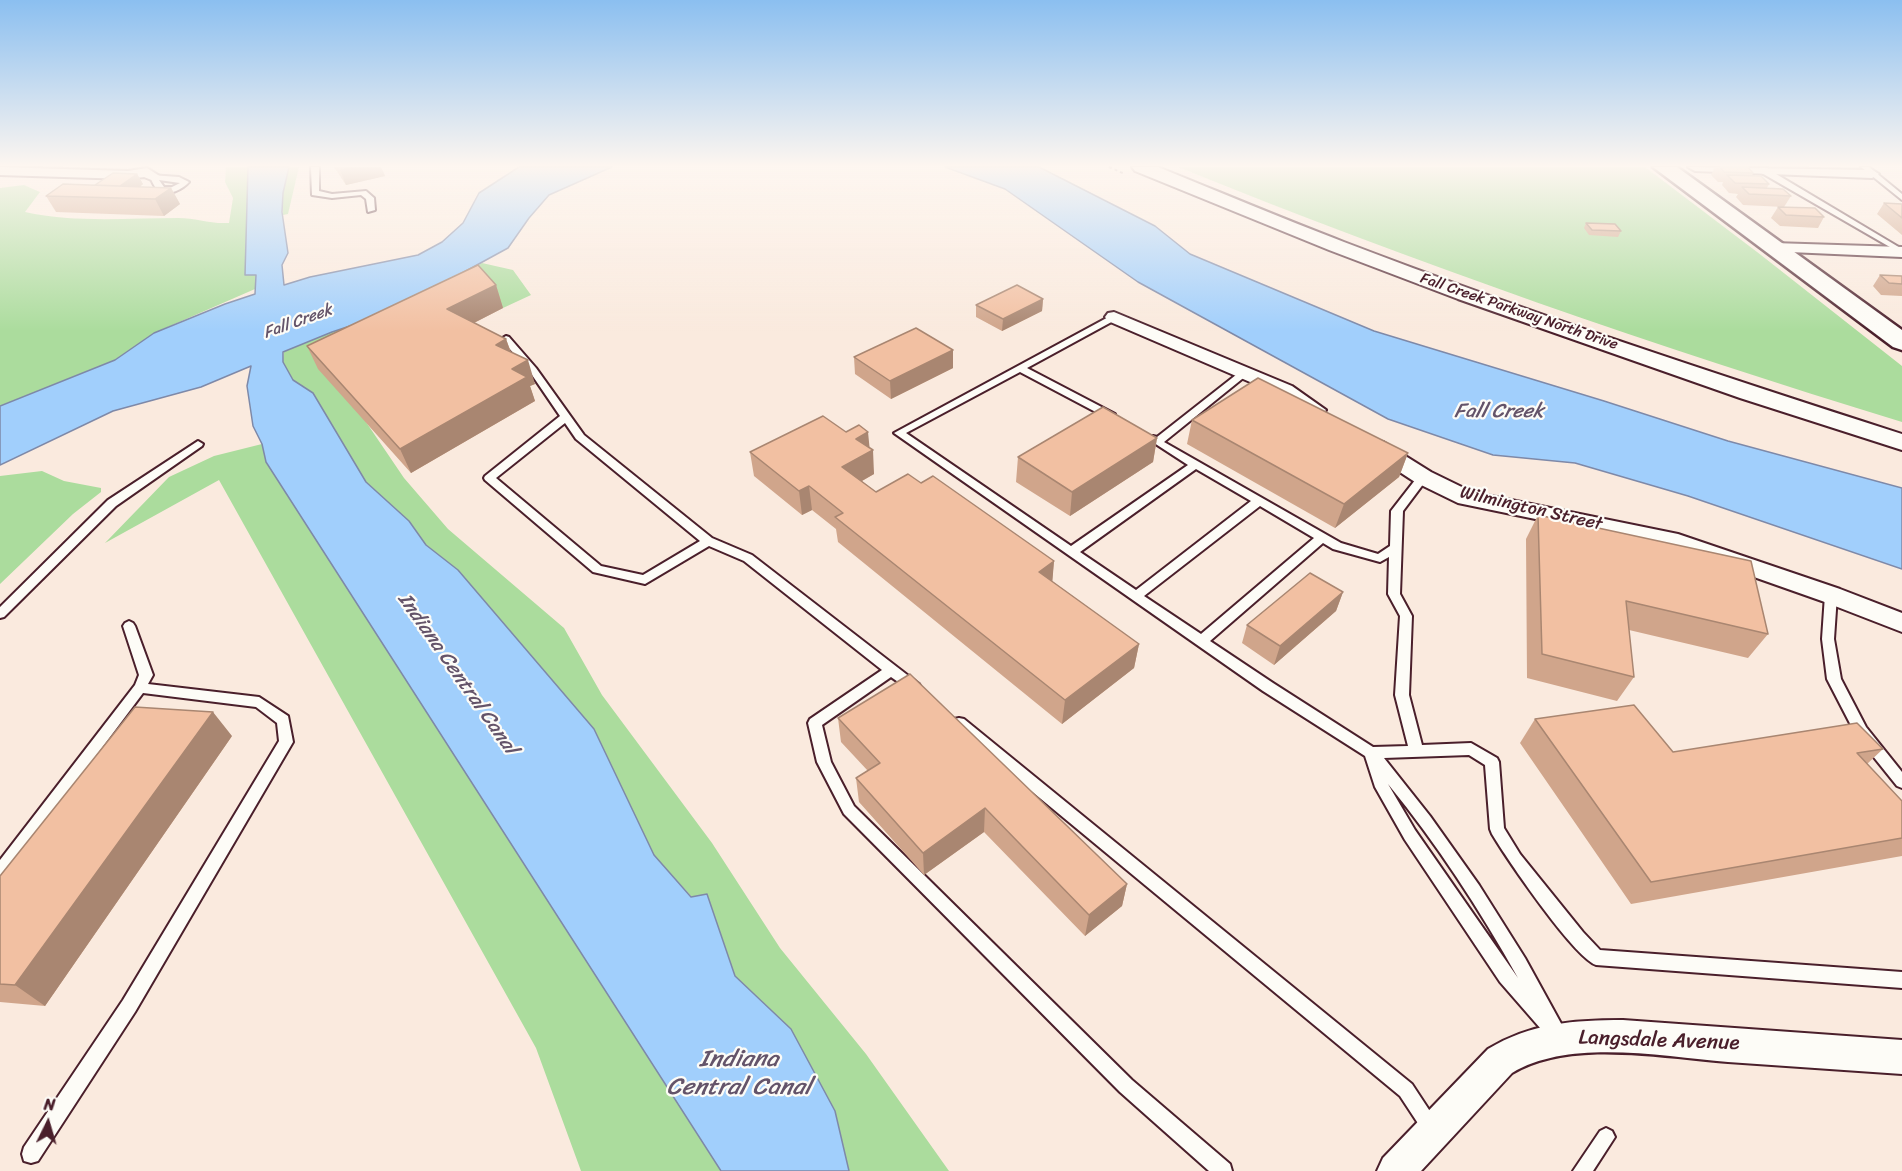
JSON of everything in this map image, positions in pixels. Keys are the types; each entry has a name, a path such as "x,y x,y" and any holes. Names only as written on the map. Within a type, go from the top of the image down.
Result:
{"main road":[{"path":"1737,222 1902,342"}],"street":[{"name":"Fall Creek Parkway North Drive","path":"1275,222 1487,302 1749,393 1902,442"},
{"path":"1773,248 1902,252"},
{"path":"1114,317 1285,390 1334,421"},
{"name":"Wilmington Street","path":"1354,434 1423,477 1466,498 1670,539 1831,595 1902,623"},
{"name":"Langsdale Avenue","path":"1396,1171 1500,1060 1516,1049 1560,1038 1623,1036 1902,1057"}],"lane":[{"path":"1850,222 1902,252"},
{"path":"1114,317 899,433 1200,641 1371,753 1419,811 1447,851 1528,975 1560,1038"},
{"path":"506,339 533,370 580,437 708,541 748,558 929,700"},
{"path":"1020,368 1123,422"},
{"path":"1157,442 1244,373"},
{"path":"566,417 489,478 597,569 645,580 708,541"},
{"path":"1140,432 1337,546 1380,558 1394,577"},
{"path":"0,614 112,503 198,444"},
{"path":"1071,552 1196,464"},
{"path":"1417,752 1402,695 1406,616 1394,594 1394,577 1397,511 1423,477"},
{"path":"1136,596 1259,501"},
{"path":"1200,641 1322,537"},
{"path":"1380,558 1396,548"},
{"path":"1831,595 1828,639 1834,679 1861,731 1902,782"},
{"path":"0,872 140,688 146,675 129,626"},
{"path":"891,671 815,723 824,762 849,810 1126,1086 1223,1171"},
{"path":"31,1154 129,1006 286,742 283,720 259,702 140,688"},
{"path":"947,714 1406,1090 1434,1132"},
{"path":"1371,753 1471,749 1492,762 1497,829 1515,859 1577,937 1596,957 1902,980"},
{"path":"1582,1171 1606,1137"}],"green space":[{"path":"0,222 247,222 246,275 256,275 255,289 154,333 115,360 0,406"},
{"path":"1318,222 1717,222 1902,366 1902,422 1628,334"},
{"path":"482,263 513,270 531,295 503,308 486,288 366,422 404,478 448,529 564,628 602,695 712,843 780,948 866,1054 949,1171 849,1171 791,1029 735,976 707,894 692,897 654,856 594,729 458,570 426,545 409,521 366,482 313,393 293,380 283,362 284,352"},
{"path":"262,444 266,462 721,1171 581,1171 536,1048 219,480 105,543 169,477 214,456"},
{"path":"42,471 64,481 101,488 101,492 73,514 0,584 0,476"}],"water":[{"name":"Indiana Central Canal","path":"246,222 283,222 288,253 282,265 284,285 310,277 418,255 442,242 464,222 526,222 508,248 453,278 419,303 332,332 283,352 283,362 293,380 313,393 366,482 409,521 426,545 458,570 594,729 654,855 691,897 707,894 735,976 791,1029 835,1111 849,1171 721,1171 266,462 262,444 253,426 247,386 251,366 201,387 113,411 0,465 0,406 115,360 154,333 255,294 256,275 245,275"},
{"name":"Fall Creek","path":"1052,222 1146,222 1190,254 1374,331 1728,441 1902,488 1902,569 1688,496 1575,463 1493,455 1388,419 1138,282"}],"building":[{"path":"1586,223 1615,224 1621,231 1592,230"},
{"path":"478,265 496,285 447,309 506,339 496,345 528,360 512,369 527,377 400,449 307,346"},
{"path":"1880,275 1902,276 1902,284 1889,283"},
{"path":"1017,285 1043,299 1003,319 976,305"},
{"path":"916,328 953,350 890,381 854,357"},
{"path":"1258,378 1408,453 1344,504 1192,420"},
{"path":"1103,407 1157,438 1072,492 1018,457"},
{"path":"823,416 846,432 859,425 868,432 856,439 873,450 842,467 876,492 908,474 921,483 933,476 1054,561 1039,572 1139,644 1065,700 835,517 843,513 809,486 799,491 750,452"},
{"path":"1538,515 1751,561 1768,634 1626,601 1634,677 1542,654"},
{"path":"1310,573 1343,592 1280,646 1247,625"},
{"path":"910,674 1127,884 1089,915 985,808 923,853 856,778 880,763 838,718"},
{"path":"1634,705 1673,752 1857,723 1883,749 1857,753 1902,801 1902,838 1651,882 1535,719"},
{"path":"135,707 213,712 15,985 0,984 0,876"}]}
